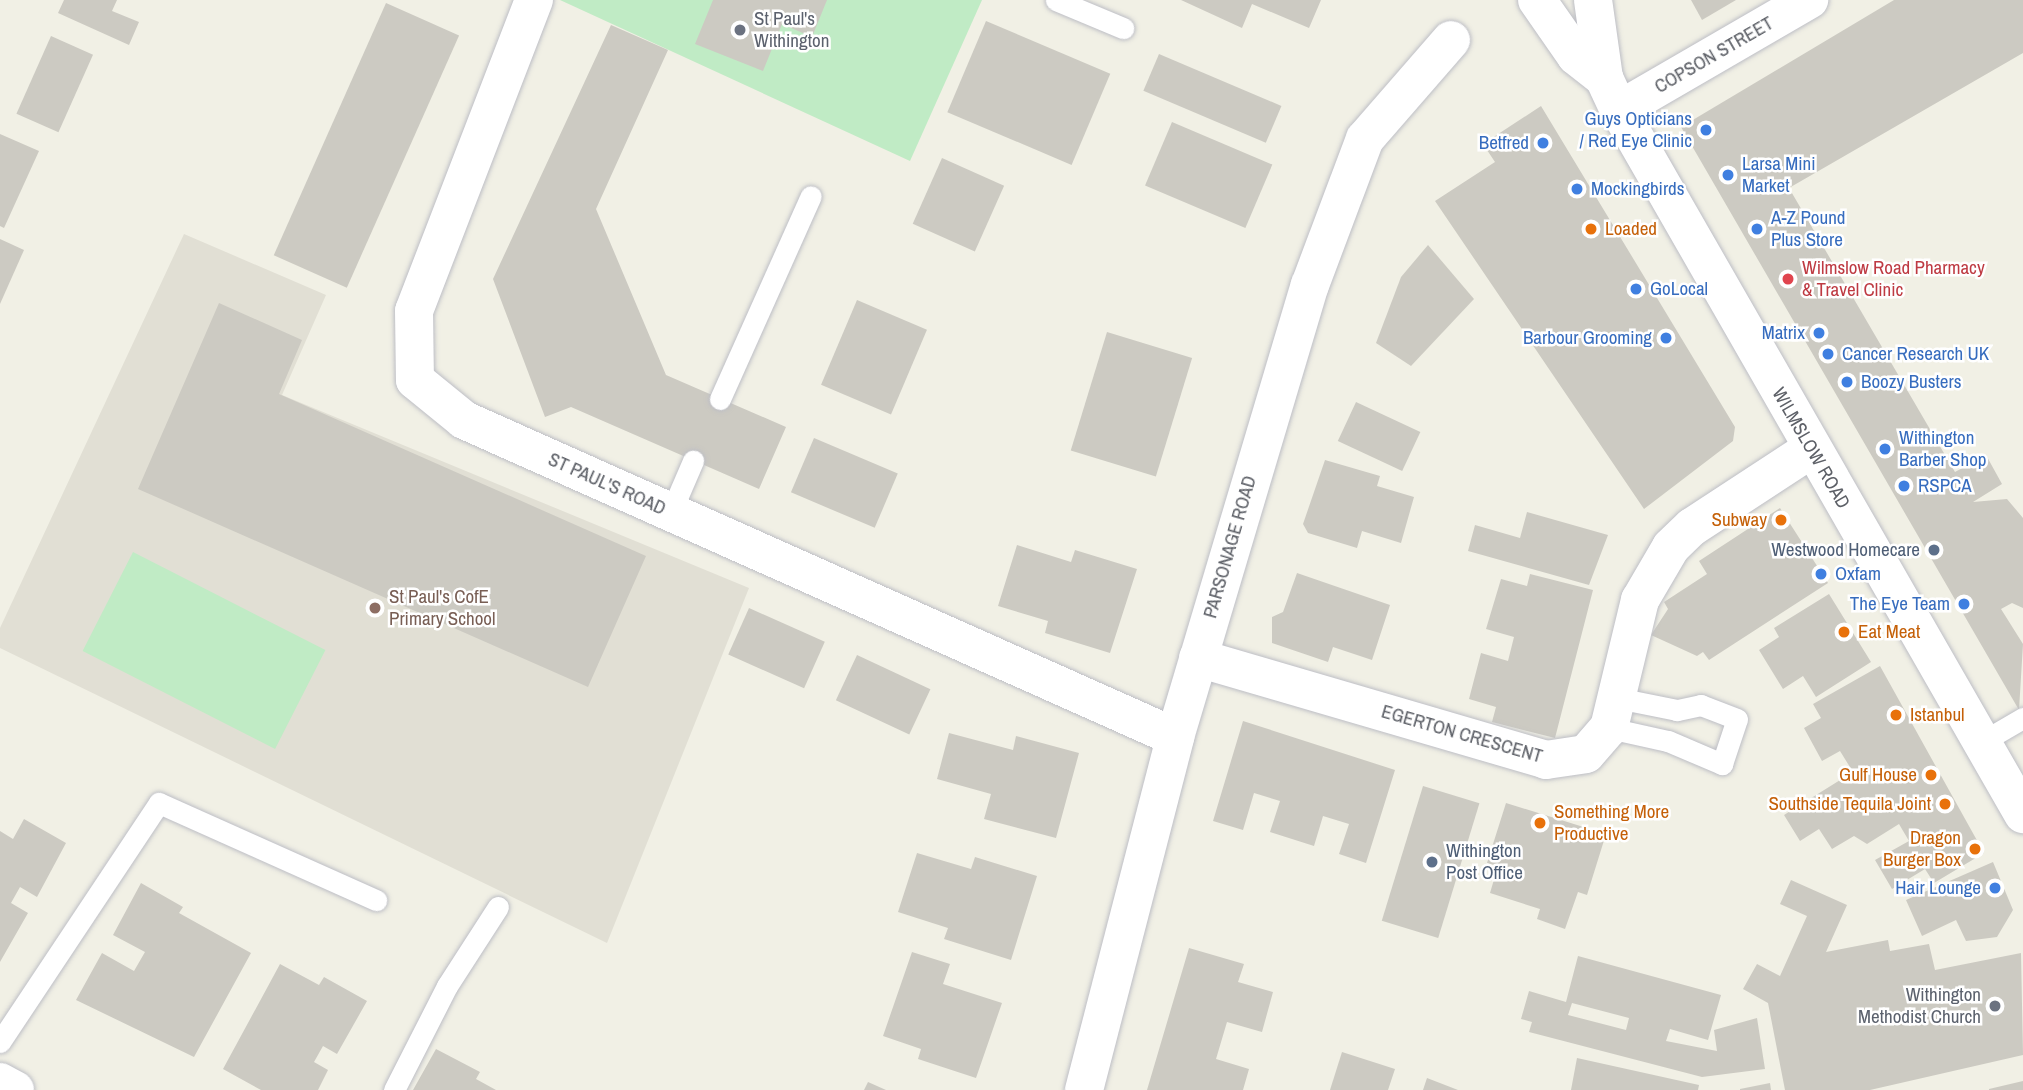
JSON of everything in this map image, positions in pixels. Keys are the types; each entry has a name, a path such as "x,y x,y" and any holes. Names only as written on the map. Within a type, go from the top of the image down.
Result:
{"street":[{"name":"ST PAUL'S ROAD","path":"534,0 414,311 415,380 464,420 1175,737"},
{"name":"WILMSLOW ROAD","path":"1537,0 1576,56 1612,94 1811,449 2023,814"},
{"name":"WILMSLOW ROAD","path":"1593,0 1612,94"},
{"name":"COPSON STREET","path":"1612,94 1809,0"},
{"name":"PARSONAGE ROAD","path":"1084,1090 1175,737 1310,285 1364,139 1451,40"},
{"name":"EGERTON CRESCENT","path":"1198,658 1546,760 1586,754 1613,713 1640,600 1671,547 1692,527 1811,449"},
{"path":"0,1082 15,1090"}],"lane":[{"path":"1056,0 1123,28"},
{"path":"720,399 811,196"},
{"path":"671,512 694,461"},
{"path":"1701,705 1737,719 1722,764 1613,713 1677,710 1701,705"},
{"path":"1668,741 1677,710"},
{"path":"1980,743 2023,718"},
{"path":"0,1042 159,803 376,900"},
{"path":"394,1090 447,986 498,907"}],"shaded area":[{"name":"St Paul's CofE Primary School","path":"184,234 326,295 282,395 749,588 607,943 0,648 0,628"}],"green space":[{"path":"560,0 982,0 910,161"},
{"path":"133,552 325,650 275,749 83,651"}],"building":[{"path":"64,0 117,0 112,11 139,22 129,45 58,13"},
{"name":"St Paul's Withington","path":"713,0 827,0 812,37 782,24 763,71 695,44"},
{"path":"1181,0 1321,0 1309,28 1252,4 1242,28"},
{"path":"1691,0 1736,0 1702,20"},
{"path":"1894,0 2023,0 2023,53 1789,188 1955,472 1986,455 2002,484 1973,502 2007,499 2023,518 2023,608 2012,603 2001,609 2023,644 2019,710 1681,127"},
{"path":"386,3 459,36 347,288 274,255"},
{"path":"986,21 1110,74 1072,165 947,112"},
{"path":"611,25 668,50 596,209 666,375 786,427 759,489 571,407 545,417 493,279"},
{"path":"51,36 93,55 58,132 16,114"},
{"path":"1159,54 1281,106 1266,143 1143,91"},
{"path":"1541,106 1735,427 1733,441 1644,509 1435,201 1495,162 1483,144"},
{"path":"1172,122 1272,165 1245,228 1145,186"},
{"path":"0,134 39,151 4,228 0,226"},
{"path":"942,158 1004,186 975,251 913,224"},
{"path":"0,239 24,250 0,304"},
{"path":"1428,245 1474,299 1411,366 1376,343 1401,277"},
{"path":"857,300 927,330 891,414 821,385"},
{"path":"219,303 302,340 279,394 646,556 588,687 138,489"},
{"path":"1107,332 1192,358 1156,477 1071,451"},
{"path":"1356,402 1420,432 1402,471 1338,441"},
{"path":"814,438 898,474 875,528 791,492"},
{"path":"1325,460 1380,476 1377,486 1414,497 1401,543 1362,531 1357,548 1308,533 1303,524"},
{"path":"1780,508 1828,583 1709,660 1703,652 1697,656 1651,635 1668,609 1664,602 1707,574 1699,561"},
{"path":"1527,512 1608,535 1589,585 1468,551 1475,525 1520,538"},
{"path":"1017,545 1071,562 1075,550 1137,569 1110,653 1045,633 1048,621 998,606"},
{"path":"1297,573 1390,605 1372,660 1333,647 1328,662 1272,643 1272,617 1283,612"},
{"path":"1530,574 1593,590 1555,738 1492,722 1496,707 1469,699 1481,653 1508,661 1514,637 1486,629 1501,579 1527,586"},
{"path":"1829,594 1871,662 1816,697 1803,676 1783,689 1759,650 1779,637 1774,628"},
{"path":"749,608 825,642 804,688 728,655"},
{"path":"857,655 930,689 909,735 836,700"},
{"path":"1880,666 1984,853 1934,883 1925,869 1892,889 1875,860 1909,841 1899,824 1867,844 1854,836 1832,849 1819,829 1800,841 1784,815 1853,772 1840,751 1822,761 1804,728 1821,718 1813,704"},
{"path":"1243,721 1395,770 1366,863 1339,854 1349,824 1323,816 1314,846 1270,832 1280,801 1254,793 1243,830 1213,821"},
{"path":"949,733 1013,750 1016,736 1079,753 1056,838 984,819 991,794 937,779"},
{"path":"1423,786 1479,803 1438,938 1382,921"},
{"path":"1506,803 1606,834 1587,895 1578,892 1565,929 1537,919 1540,909 1490,893 1498,866 1487,863"},
{"path":"24,819 66,843 37,897 20,887 11,903 28,913 0,962 0,831 13,839"},
{"path":"917,853 971,869 975,857 1037,876 1011,960 944,939 948,928 898,912"},
{"path":"1993,862 2013,910 1997,937 1966,941 1956,920 1922,936 1906,900"},
{"path":"1791,880 1847,905 1826,952 1888,940 1890,951 1929,944 1935,970 2021,953 2023,1055 1870,1090 1785,1090 1768,1003 1743,989 1757,964 1780,976 1807,916 1780,904"},
{"path":"141,883 183,907 179,913 251,953 194,1057 76,1000 102,953 134,971 145,952 113,935"},
{"path":"1189,948 1244,964 1238,982 1273,992 1262,1032 1227,1022 1216,1059 1249,1069 1243,1090 1147,1090"},
{"path":"912,952 950,964 943,984 1002,1003 976,1078 918,1059 921,1049 883,1036"},
{"path":"1578,956 1721,995 1708,1040 1670,1029 1666,1041 1717,1051 1714,1030 1757,1018 1765,1069 1702,1077 1529,1032 1532,1022 1521,1019 1529,991 1566,1002","holes":["1572,1003 1629,1018 1626,1030 1568,1015"]},
{"path":"280,964 319,985 324,977 367,1001 337,1054 323,1046 314,1062 328,1070 318,1090 261,1090 223,1069"},
{"path":"436,1049 480,1072 476,1079 496,1090 413,1090"},
{"path":"1342,1052 1395,1069 1388,1090 1330,1090"},
{"path":"1577,1058 1699,1085 1698,1090 1571,1090"},
{"path":"1427,1078 1458,1090 1423,1090"},
{"path":"2023,1081 2023,1090 1989,1090 1989,1089"},
{"path":"868,1082 886,1090 864,1090"},
{"path":"1770,1083 1771,1090 1740,1090 1740,1089"}],"place":[{"name":"St Paul's Withington","path":"740,30"},
{"name":"Guys Opticians / Red Eye Clinic","path":"1706,130"},
{"name":"Betfred","path":"1543,143"},
{"name":"Larsa Mini Market","path":"1728,175"},
{"name":"Mockingbirds","path":"1577,189"},
{"name":"Loaded","path":"1591,229"},
{"name":"A-Z Pound Plus Store","path":"1757,229"},
{"name":"Wilmslow Road Pharmacy & Travel Clinic","path":"1788,279"},
{"name":"GoLocal","path":"1636,289"},
{"name":"Matrix","path":"1819,333"},
{"name":"Barbour Grooming","path":"1666,338"},
{"name":"Cancer Research UK","path":"1828,354"},
{"name":"Boozy Busters","path":"1847,382"},
{"name":"Withington Barber Shop","path":"1885,449"},
{"name":"RSPCA","path":"1904,486"},
{"name":"Subway","path":"1781,520"},
{"name":"Westwood Homecare","path":"1934,550"},
{"name":"Oxfam","path":"1821,574"},
{"name":"The Eye Team","path":"1964,604"},
{"name":"St Paul's CofE Primary School","path":"375,608"},
{"name":"Eat Meat","path":"1844,632"},
{"name":"Istanbul","path":"1896,715"},
{"name":"Gulf House","path":"1931,775"},
{"name":"Southside Tequila Joint","path":"1945,804"},
{"name":"Something More Productive","path":"1540,823"},
{"name":"Dragon Burger Box","path":"1975,849"},
{"name":"Withington Post Office","path":"1432,862"},
{"name":"Hair Lounge","path":"1995,888"},
{"name":"Withington Methodist Church","path":"1995,1006"}]}
